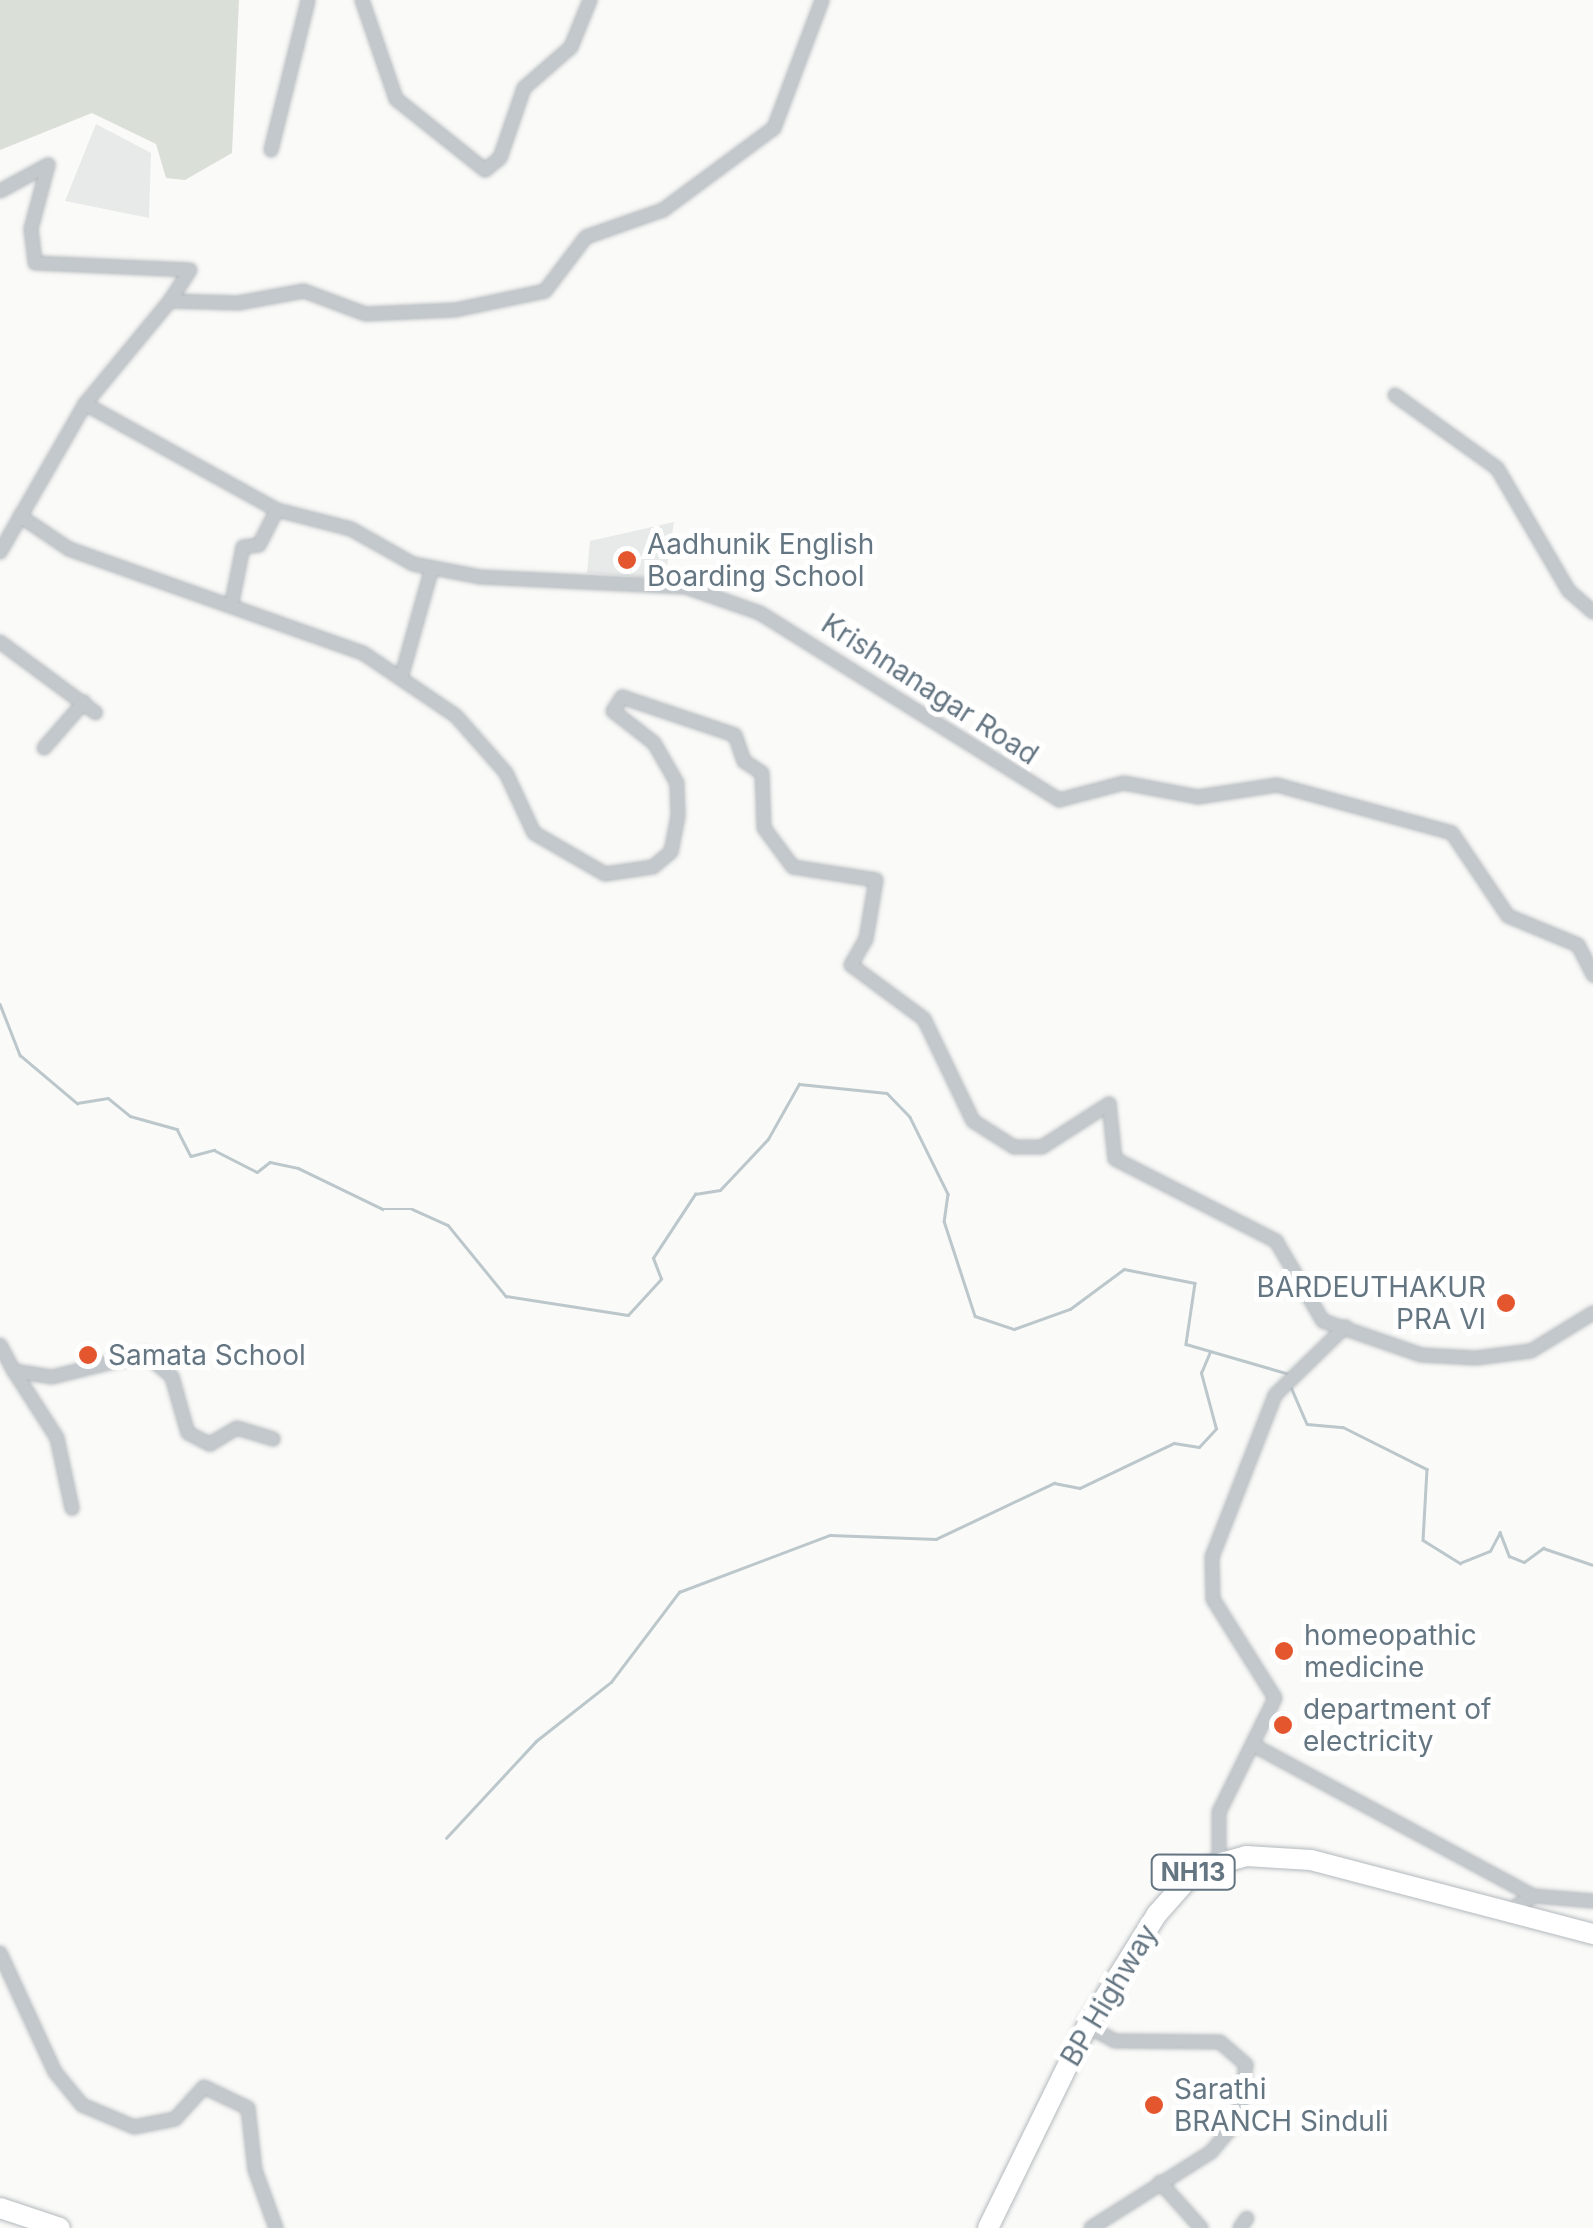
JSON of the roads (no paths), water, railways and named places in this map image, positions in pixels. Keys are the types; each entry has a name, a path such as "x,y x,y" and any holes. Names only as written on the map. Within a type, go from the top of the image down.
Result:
{"highway":[{"name":"NH13","path":"1218,1862 1310,1860 1504,1916 1593,1934"},
{"name":"BP Highway","path":"988,2228 1086,2026 1175,1890 1218,1862"},
{"path":"0,2208 60,2228"}],"street":[{"path":"271,150 308,0"},
{"path":"362,0 396,100 485,170 500,158 524,88 571,47 590,0"},
{"path":"170,300 238,303 304,291 366,314 454,310 545,291 586,238 663,210 774,128 822,0"},
{"path":"0,191 48,165 31,229 35,263 190,270 85,404 0,552"},
{"path":"1395,395 1496,468 1570,591 1593,612"},
{"name":"Krishnanagar Road","path":"85,404 277,510 351,529 432,568 686,587 760,613 1058,800 1124,783 1198,796 1277,785 1452,833 1508,916 1578,945 1593,975"},
{"path":"232,602 244,547 259,545 277,510"},
{"path":"20,516 69,548 232,602 401,678 456,716 506,773 534,832 605,874 653,866 671,852 678,816 678,783 654,742 613,711 622,697 735,735 744,760 762,773 764,828 793,867 876,880 866,939 851,965 924,1019 973,1121 1014,1146 1042,1147 1108,1104 1115,1159 1276,1241 1305,1300 1323,1321 1421,1354 1476,1358 1531,1351 1593,1313"},
{"path":"401,678 432,568"},
{"path":"0,642 96,713"},
{"path":"44,748 84,702"},
{"path":"1218,1862 1219,1812 1275,1698 1213,1598 1212,1558 1275,1395 1295,1380 1345,1327"},
{"path":"0,1345 8,1368 57,1438 72,1508"},
{"path":"8,1368 52,1377 145,1354 172,1378 188,1433 210,1444 237,1428 274,1439"},
{"path":"1253,1745 1534,1896 1593,1902"},
{"path":"1504,1916 1534,1896"},
{"path":"0,1953 55,2072 82,2105 134,2127 175,2119 204,2087 248,2108 255,2170 276,2228"},
{"path":"1086,2026 1115,2041 1220,2042 1246,2065 1238,2120 1210,2152 1091,2228"},
{"path":"1160,2182 1201,2228"}],"waterway":[{"path":"0,1004 20,1055 77,1103 108,1098 130,1116 177,1129 191,1156 214,1150 257,1172 270,1162 298,1168 383,1209 412,1209 448,1225 506,1296 628,1315 661,1279 653,1258 695,1194 720,1190 768,1139 799,1084 887,1093 910,1117 948,1194 944,1221 975,1316 1014,1329 1070,1309 1124,1269 1195,1283 1186,1344 1289,1374"},
{"path":"446,1838 536,1741 611,1682 679,1592 830,1535 936,1539 1054,1483 1080,1488 1174,1443 1199,1447 1216,1429 1201,1373 1210,1352"},
{"path":"1291,1387 1307,1424 1343,1427 1427,1469 1423,1540 1460,1563 1490,1551 1500,1532 1509,1556 1524,1562 1543,1548 1593,1565"}],"place":[{"name":"Aadhunik English Boarding School","path":"627,560"},
{"name":"BARDEUTHAKUR PRA VI","path":"1506,1303"},
{"name":"Samata School","path":"88,1355"},
{"name":"homeopathic medicine","path":"1284,1651"},
{"name":"department of electricity","path":"1283,1725"},
{"name":"Sarathi BRANCH Sinduli","path":"1154,2105"}]}
